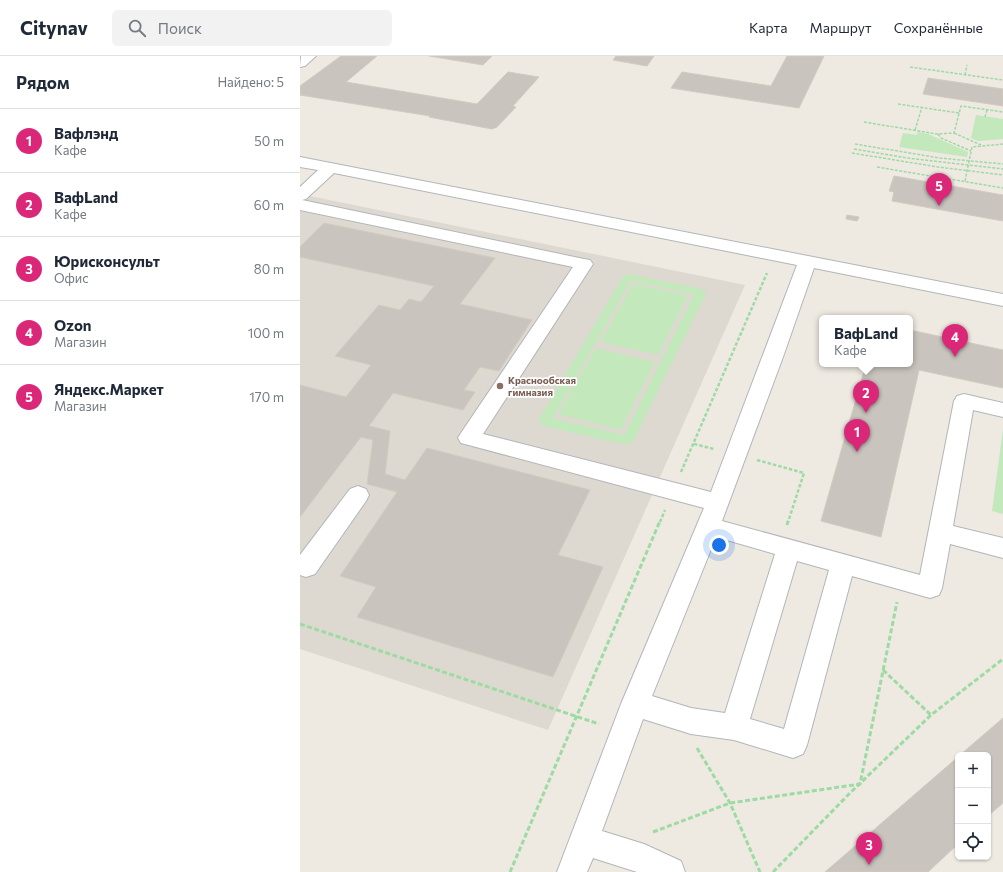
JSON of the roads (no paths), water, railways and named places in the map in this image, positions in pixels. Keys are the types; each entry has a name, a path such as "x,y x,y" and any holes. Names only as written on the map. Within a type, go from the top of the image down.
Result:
{"street":[{"path":"300,63 309,56"},
{"path":"300,162 804,270 1003,300"},
{"path":"300,196 329,169"},
{"path":"300,205 584,264 469,438 718,503"},
{"path":"572,872 635,704 718,503 804,270"},
{"path":"708,526 930,588 964,401 1003,410"},
{"path":"300,565 306,567 358,496"},
{"path":"940,532 1003,548"},
{"path":"734,727 784,548"},
{"path":"635,704 691,721 734,727 792,745 843,564"},
{"path":"585,840 644,859 670,872"}],"place":[{"name":"Яндекс.Маркет","path":"939,206"},
{"name":"Ozon","path":"955,357"},
{"name":"Краснообская гимназия","path":"500,386"},
{"name":"ВафLand","path":"866,413"},
{"name":"Вафлэнд","path":"857,452"},
{"name":"Юрисконсульт","path":"869,865"}]}
